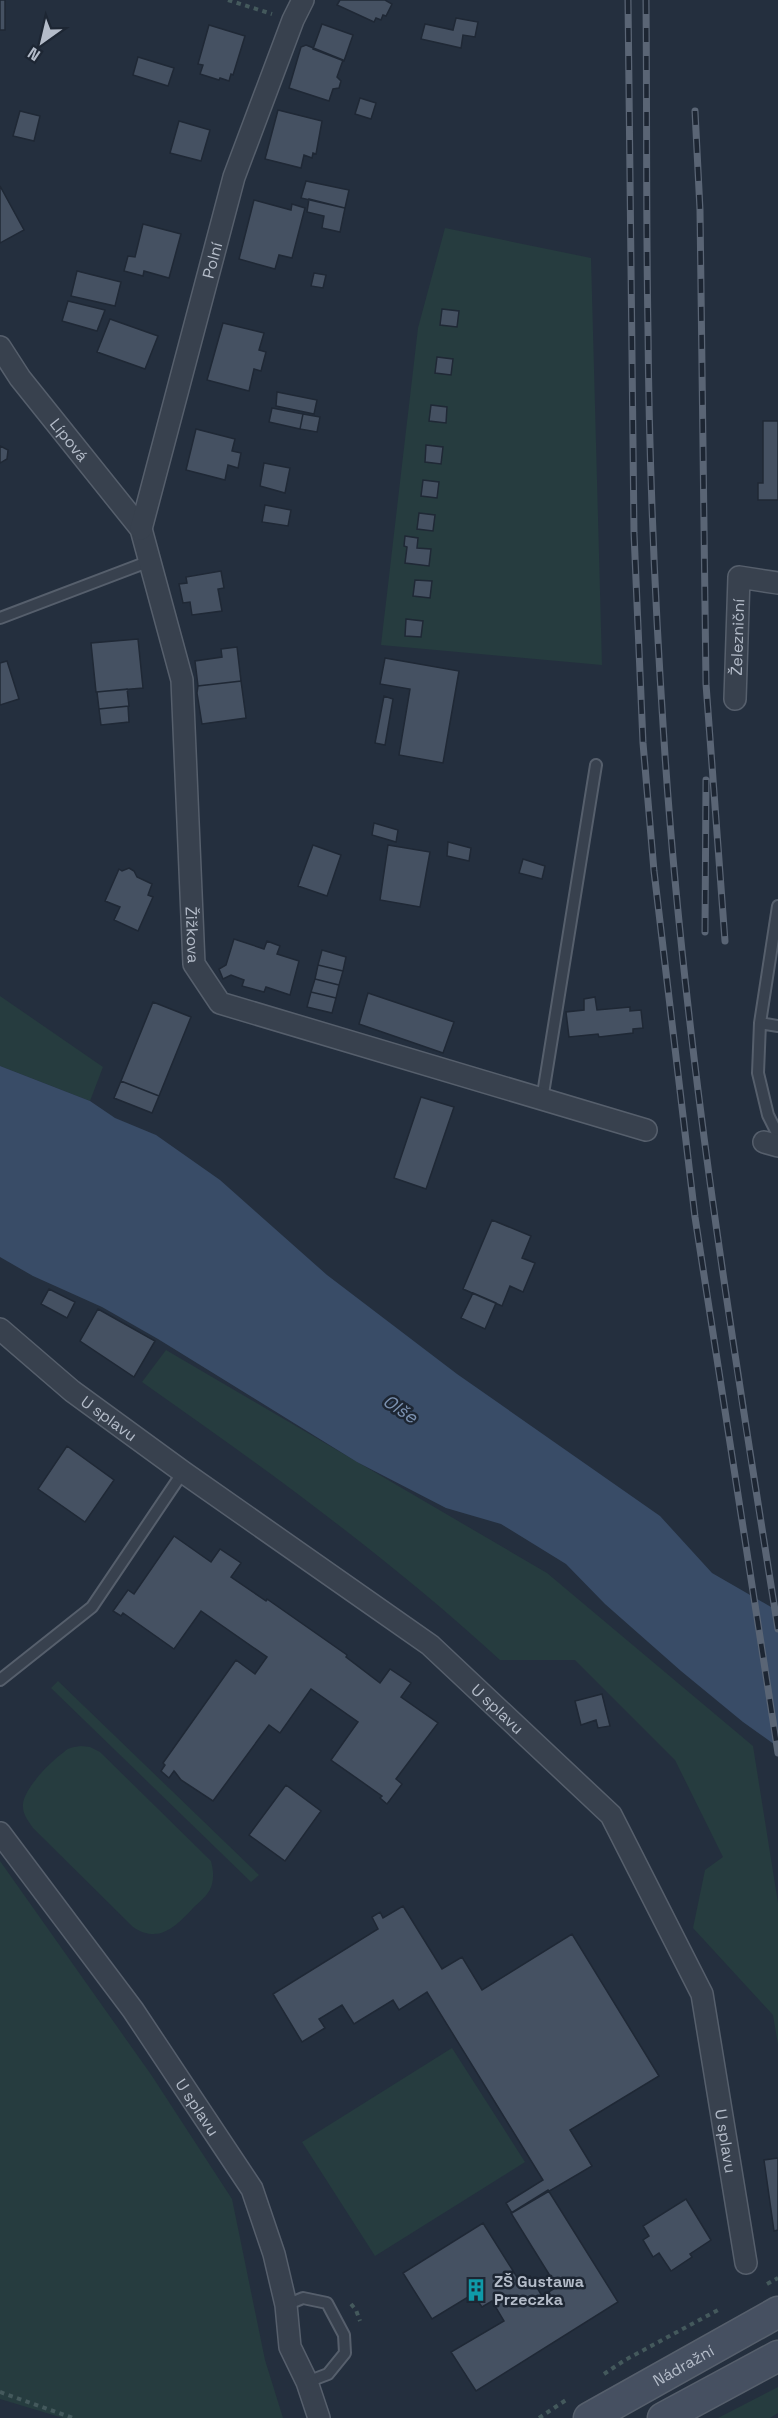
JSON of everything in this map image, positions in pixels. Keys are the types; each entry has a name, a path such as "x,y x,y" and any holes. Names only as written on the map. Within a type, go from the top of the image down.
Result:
{"main road":[{"name":"Nádražní","path":"589,2418 778,2312"},
{"path":"663,2418 778,2356"}],"street":[{"name":"Polní","path":"141,529 234,177 293,20 303,0"},
{"name":"Lípová","path":"0,347 20,378 141,529"},
{"name":"Žižkova","path":"141,529 182,680 194,964 220,1003 646,1130"},
{"name":"Železniční","path":"735,699 739,577 778,583"},
{"name":"U splavu","path":"0,1329 72,1391 183,1472 430,1645 611,1815 702,1994 746,2263"},
{"name":"U splavu","path":"0,1833 134,2010 252,2189 274,2254 286,2305 290,2347 307,2382 319,2418"}],"lane":[{"path":"0,618 150,561"},
{"path":"542,1100 596,765"},
{"path":"774,1141 758,1073 760,1023 778,906"},
{"path":"760,1023 778,1026"},
{"path":"0,1680 92,1607 183,1472"},
{"path":"286,2305 303,2298 327,2303 344,2335 345,2353 328,2374 307,2382"}],"path":[{"path":"228,0 293,20"},
{"path":"0,2392 73,2418"}],"green space":[{"path":"445,228 591,258 602,665 381,645 418,328"},
{"path":"0,996 103,1067 90,1101 0,1066"},
{"path":"166,1350 547,1573 753,1746 778,1903 778,2045 773,2015 693,1928 705,1870 723,1857 675,1760 575,1660 500,1660 415,1586 326,1515 142,1382"},
{"path":"58,1681 259,1875 251,1882 51,1688"},
{"path":"81,1746 100,1752 211,1861 213,1878 209,1890 182,1920 167,1930 152,1934 133,1927 33,1828 25,1816 24,1800 38,1777 66,1750"},
{"path":"0,1861 152,2076 232,2199 265,2360 283,2418 63,2418 0,2399"},
{"path":"452,2048 525,2162 375,2256 302,2142"},
{"path":"778,2387 778,2413 770,2418 718,2418"}],"water":[{"name":"Olše","path":"0,1066 90,1101 115,1118 156,1135 220,1180 327,1275 457,1374 660,1516 712,1573 778,1611 778,1747 743,1722 681,1671 605,1604 566,1564 501,1524 446,1508 357,1462 158,1339 102,1307 33,1276 0,1257"}],"building":[{"path":"0,0 5,0 5,30 0,30"},
{"path":"340,0 385,0 392,4 386,16 383,15 381,20 376,18 374,22 337,5"},
{"path":"456,18 478,22 475,37 463,35 461,48 421,39 425,24 453,30"},
{"path":"322,24 353,35 344,61 313,49"},
{"path":"209,25 245,36 229,81 200,74 203,65 198,64"},
{"path":"306,45 343,60 337,77 341,81 339,88 333,89 329,101 289,88 301,47"},
{"path":"138,57 174,68 168,86 133,75"},
{"path":"360,98 376,103 371,119 355,114"},
{"path":"278,110 322,121 316,154 313,153 312,158 304,155 301,168 265,159"},
{"path":"20,111 40,116 34,141 13,136"},
{"path":"179,121 210,130 201,161 170,153"},
{"path":"306,181 349,190 345,208 301,198"},
{"path":"0,186 24,230 0,243"},
{"path":"309,199 345,208 340,232 322,228 324,216 307,212"},
{"path":"254,200 291,210 292,204 305,208 292,258 279,255 275,269 239,259"},
{"path":"143,224 181,234 169,278 144,271 143,276 124,271 128,256 135,257"},
{"path":"77,271 121,282 115,306 71,296"},
{"path":"314,273 326,275 323,288 311,286"},
{"path":"68,301 105,310 97,331 62,321"},
{"path":"442,309 459,311 457,327 440,325"},
{"path":"110,319 158,336 145,369 97,352"},
{"path":"223,323 264,333 259,350 266,352 261,371 254,369 249,391 207,380"},
{"path":"437,357 453,359 451,375 435,373"},
{"path":"277,392 317,400 314,414 276,406"},
{"path":"431,405 447,407 446,423 429,421"},
{"path":"272,408 303,414 300,429 269,422"},
{"path":"303,414 320,417 317,432 300,429"},
{"path":"763,421 778,421 778,500 758,500 758,483 763,483"},
{"path":"196,429 235,439 232,451 241,453 238,468 228,465 225,480 186,470"},
{"path":"426,445 443,447 441,464 425,462"},
{"path":"0,446 8,450 7,459 0,463"},
{"path":"264,463 290,468 285,493 260,486"},
{"path":"423,480 439,482 437,498 421,496"},
{"path":"265,505 291,510 288,526 262,522"},
{"path":"419,513 435,515 433,531 417,529"},
{"path":"405,536 418,538 417,548 431,549 429,566 405,563 407,547 404,546"},
{"path":"221,571 224,588 218,589 222,611 192,615 190,602 183,603 179,584 187,583 186,577"},
{"path":"415,580 432,581 430,598 413,596"},
{"path":"406,619 423,621 421,637 405,636"},
{"path":"138,639 143,688 96,692 91,643"},
{"path":"237,647 241,681 198,686 195,661 222,657 221,649"},
{"path":"385,658 459,671 443,763 399,755 410,689 380,684"},
{"path":"7,661 19,699 0,705 0,663"},
{"path":"241,681 246,718 202,724 198,686"},
{"path":"127,689 129,706 99,709 97,692"},
{"path":"384,696 393,699 385,745 375,743"},
{"path":"128,706 129,722 101,725 99,709"},
{"path":"374,823 398,830 396,842 372,835"},
{"path":"448,842 471,848 469,861 447,856"},
{"path":"313,845 341,855 327,896 298,886"},
{"path":"388,845 430,852 420,907 380,900"},
{"path":"523,859 545,866 542,879 519,873"},
{"path":"129,868 137,877 152,884 148,895 153,897 138,931 114,920 120,907 105,901 119,869 122,871"},
{"path":"234,939 264,949 267,941 280,946 277,954 299,961 290,995 266,987 264,992 242,986 244,980 231,975 223,979 219,969 226,965"},
{"path":"322,950 346,957 343,971 318,965"},
{"path":"318,965 343,971 339,985 315,979"},
{"path":"315,979 339,985 336,998 311,992"},
{"path":"311,992 336,998 332,1013 307,1007"},
{"path":"368,993 454,1022 443,1053 359,1024"},
{"path":"595,997 597,1010 630,1007 630,1011 641,1010 643,1028 633,1029 633,1033 599,1037 598,1034 569,1037 566,1012 584,1010 584,999"},
{"path":"153,1002 191,1017 159,1096 121,1081"},
{"path":"121,1081 159,1096 152,1113 114,1098"},
{"path":"421,1097 454,1107 426,1189 394,1178"},
{"path":"492,1220 531,1236 522,1258 535,1263 523,1292 510,1286 502,1306 463,1289"},
{"path":"49,1289 75,1302 67,1318 41,1304"},
{"path":"473,1293 496,1303 485,1329 461,1318"},
{"path":"98,1309 155,1341 134,1377 80,1341"},
{"path":"67,1446 114,1480 85,1522 38,1489"},
{"path":"174,1536 211,1562 220,1549 241,1563 231,1577 266,1601 267,1599 347,1655 346,1657 380,1683 390,1669 411,1683 401,1697 438,1723 396,1779 402,1784 387,1804 380,1798 382,1796 331,1760 358,1722 311,1689 280,1733 269,1725 213,1801 181,1780 174,1771 169,1778 161,1771 165,1765 163,1763 236,1660 255,1674 267,1657 201,1611 174,1649 123,1613 121,1616 113,1611 128,1590 134,1594"},
{"path":"602,1694 610,1726 598,1728 596,1720 581,1725 575,1701"},
{"path":"286,1785 321,1811 285,1861 249,1835"},
{"path":"403,1906 442,1969 462,1957 482,1990 572,1934 659,2076 570,2130 592,2166 512,2213 506,2203 543,2180 427,1992 399,2010 393,2000 354,2024 342,2005 319,2019 325,2028 302,2042 273,1994 378,1929 372,1917 380,1912 383,1918"},
{"path":"778,2158 778,2230 774,2231 764,2160"},
{"name":"ZŠ Gustawa Przeczka","path":"548,2190 618,2302 476,2391 451,2352 504,2321 492,2301 482,2307 473,2294 432,2319 403,2273 483,2223 520,2282 530,2276 542,2296 557,2287 511,2213"},
{"path":"686,2199 711,2240 671,2271 659,2253 653,2257 643,2240 649,2236 643,2226"}],"railway":[{"path":"628,0 634,533 643,743 654,871 695,1217 778,1753"},
{"path":"646,0 647,288 651,483 655,586 672,851 710,1186 778,1629"},
{"path":"695,111 700,210 706,684 725,941"},
{"path":"705,932 706,780"}],"place":[{"name":"ZŠ Gustawa Przeczka","path":"476,2290"}]}
